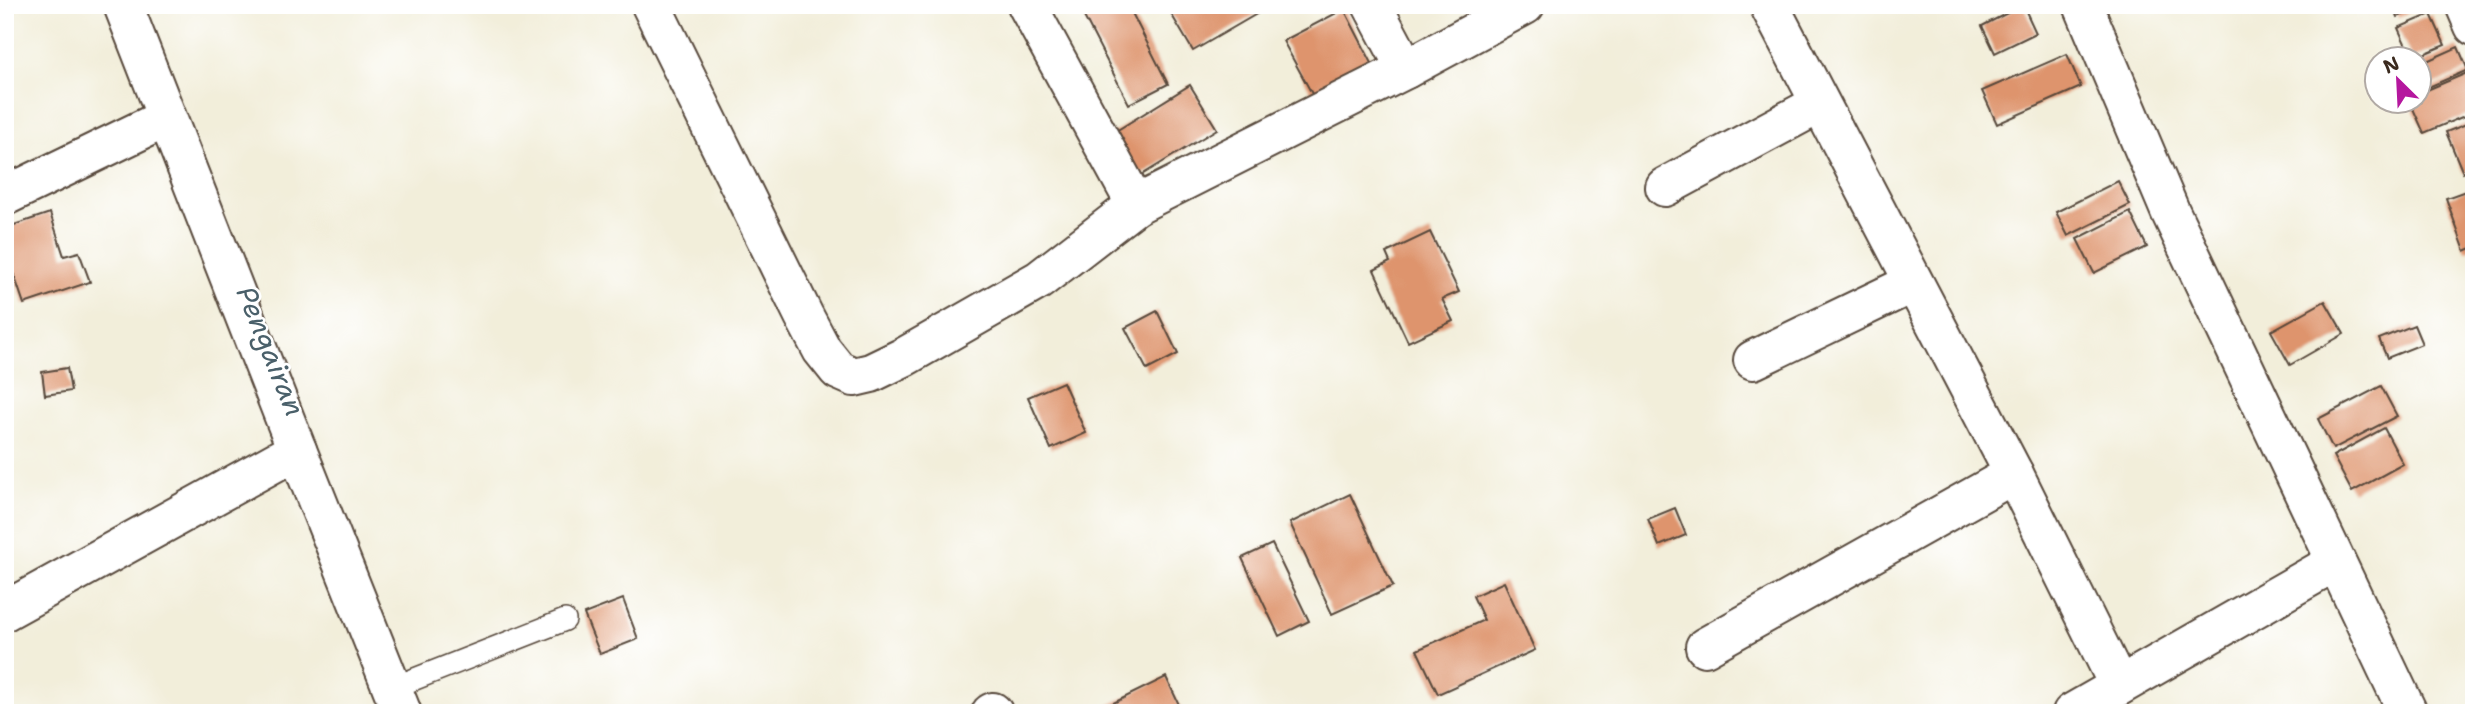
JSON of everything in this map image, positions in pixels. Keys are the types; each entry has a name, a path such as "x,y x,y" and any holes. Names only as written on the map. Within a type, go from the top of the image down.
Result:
{"street":[{"path":"123,5 397,701"},
{"path":"651,5 816,338 838,370 854,377 871,373 906,356 1039,280 1136,205 1406,69 1525,5"},
{"path":"1027,5 1136,205"},
{"path":"1372,5 1406,69"},
{"path":"1769,5 2014,474 2119,686"},
{"path":"2083,5 2170,211 2408,713"},
{"path":"2465,5 2474,26"},
{"path":"1665,187 1819,104"},
{"path":"5,196 166,118"},
{"path":"1753,360 1913,283"},
{"path":"5,611 297,450"},
{"path":"1705,647 2014,474"},
{"path":"2072,713 2336,562"}],"lane":[{"path":"397,701 565,620"}],"building":[{"path":"1078,5 1128,5 1168,84 1129,104"},
{"path":"1272,5 1193,51 1167,7"},
{"path":"2023,5 2036,33 1995,53 1982,26"},
{"path":"2393,5 2426,5 2398,17"},
{"path":"1344,9 1376,71 1317,103 1283,41"},
{"path":"2431,14 2445,45 2434,50 2434,46 2406,46 2398,28"},
{"path":"2458,47 2468,70 2434,85 2434,58"},
{"path":"2067,54 2081,87 1997,124 1982,91"},
{"path":"2474,70 2474,112 2424,133 2416,116 2434,116 2434,87"},
{"path":"1190,85 1217,129 1135,179 1108,136"},
{"path":"2474,121 2474,169 2463,173 2446,132"},
{"path":"2118,181 2130,205 2068,236 2056,212"},
{"path":"2474,188 2474,247 2465,251 2446,198"},
{"path":"2130,212 2147,247 2094,273 2077,239"},
{"path":"50,213 64,256 79,252 90,282 24,304 5,248 5,228"},
{"path":"1430,232 1459,292 1442,299 1453,321 1408,342 1374,270 1390,262 1386,253"},
{"path":"2325,301 2344,334 2290,365 2271,331"},
{"path":"1157,311 1178,354 1147,370 1125,328"},
{"path":"2414,325 2422,344 2387,358 2379,339"},
{"path":"67,368 71,391 45,395 42,372"},
{"path":"1063,382 1086,433 1051,449 1028,397"},
{"path":"2381,386 2397,416 2333,449 2318,419"},
{"path":"2384,428 2403,464 2352,492 2333,456"},
{"path":"1350,494 1393,586 1332,614 1290,523"},
{"path":"1675,508 1686,535 1659,546 1648,519"},
{"path":"1272,544 1309,621 1279,636 1242,558"},
{"path":"1504,582 1535,650 1438,694 1417,650 1484,620 1473,596"},
{"path":"623,599 638,639 600,654 584,614"},
{"path":"1166,677 1182,711 1093,713"}],"water label":[{"name":"Pengairan","path":"271,351"}]}
